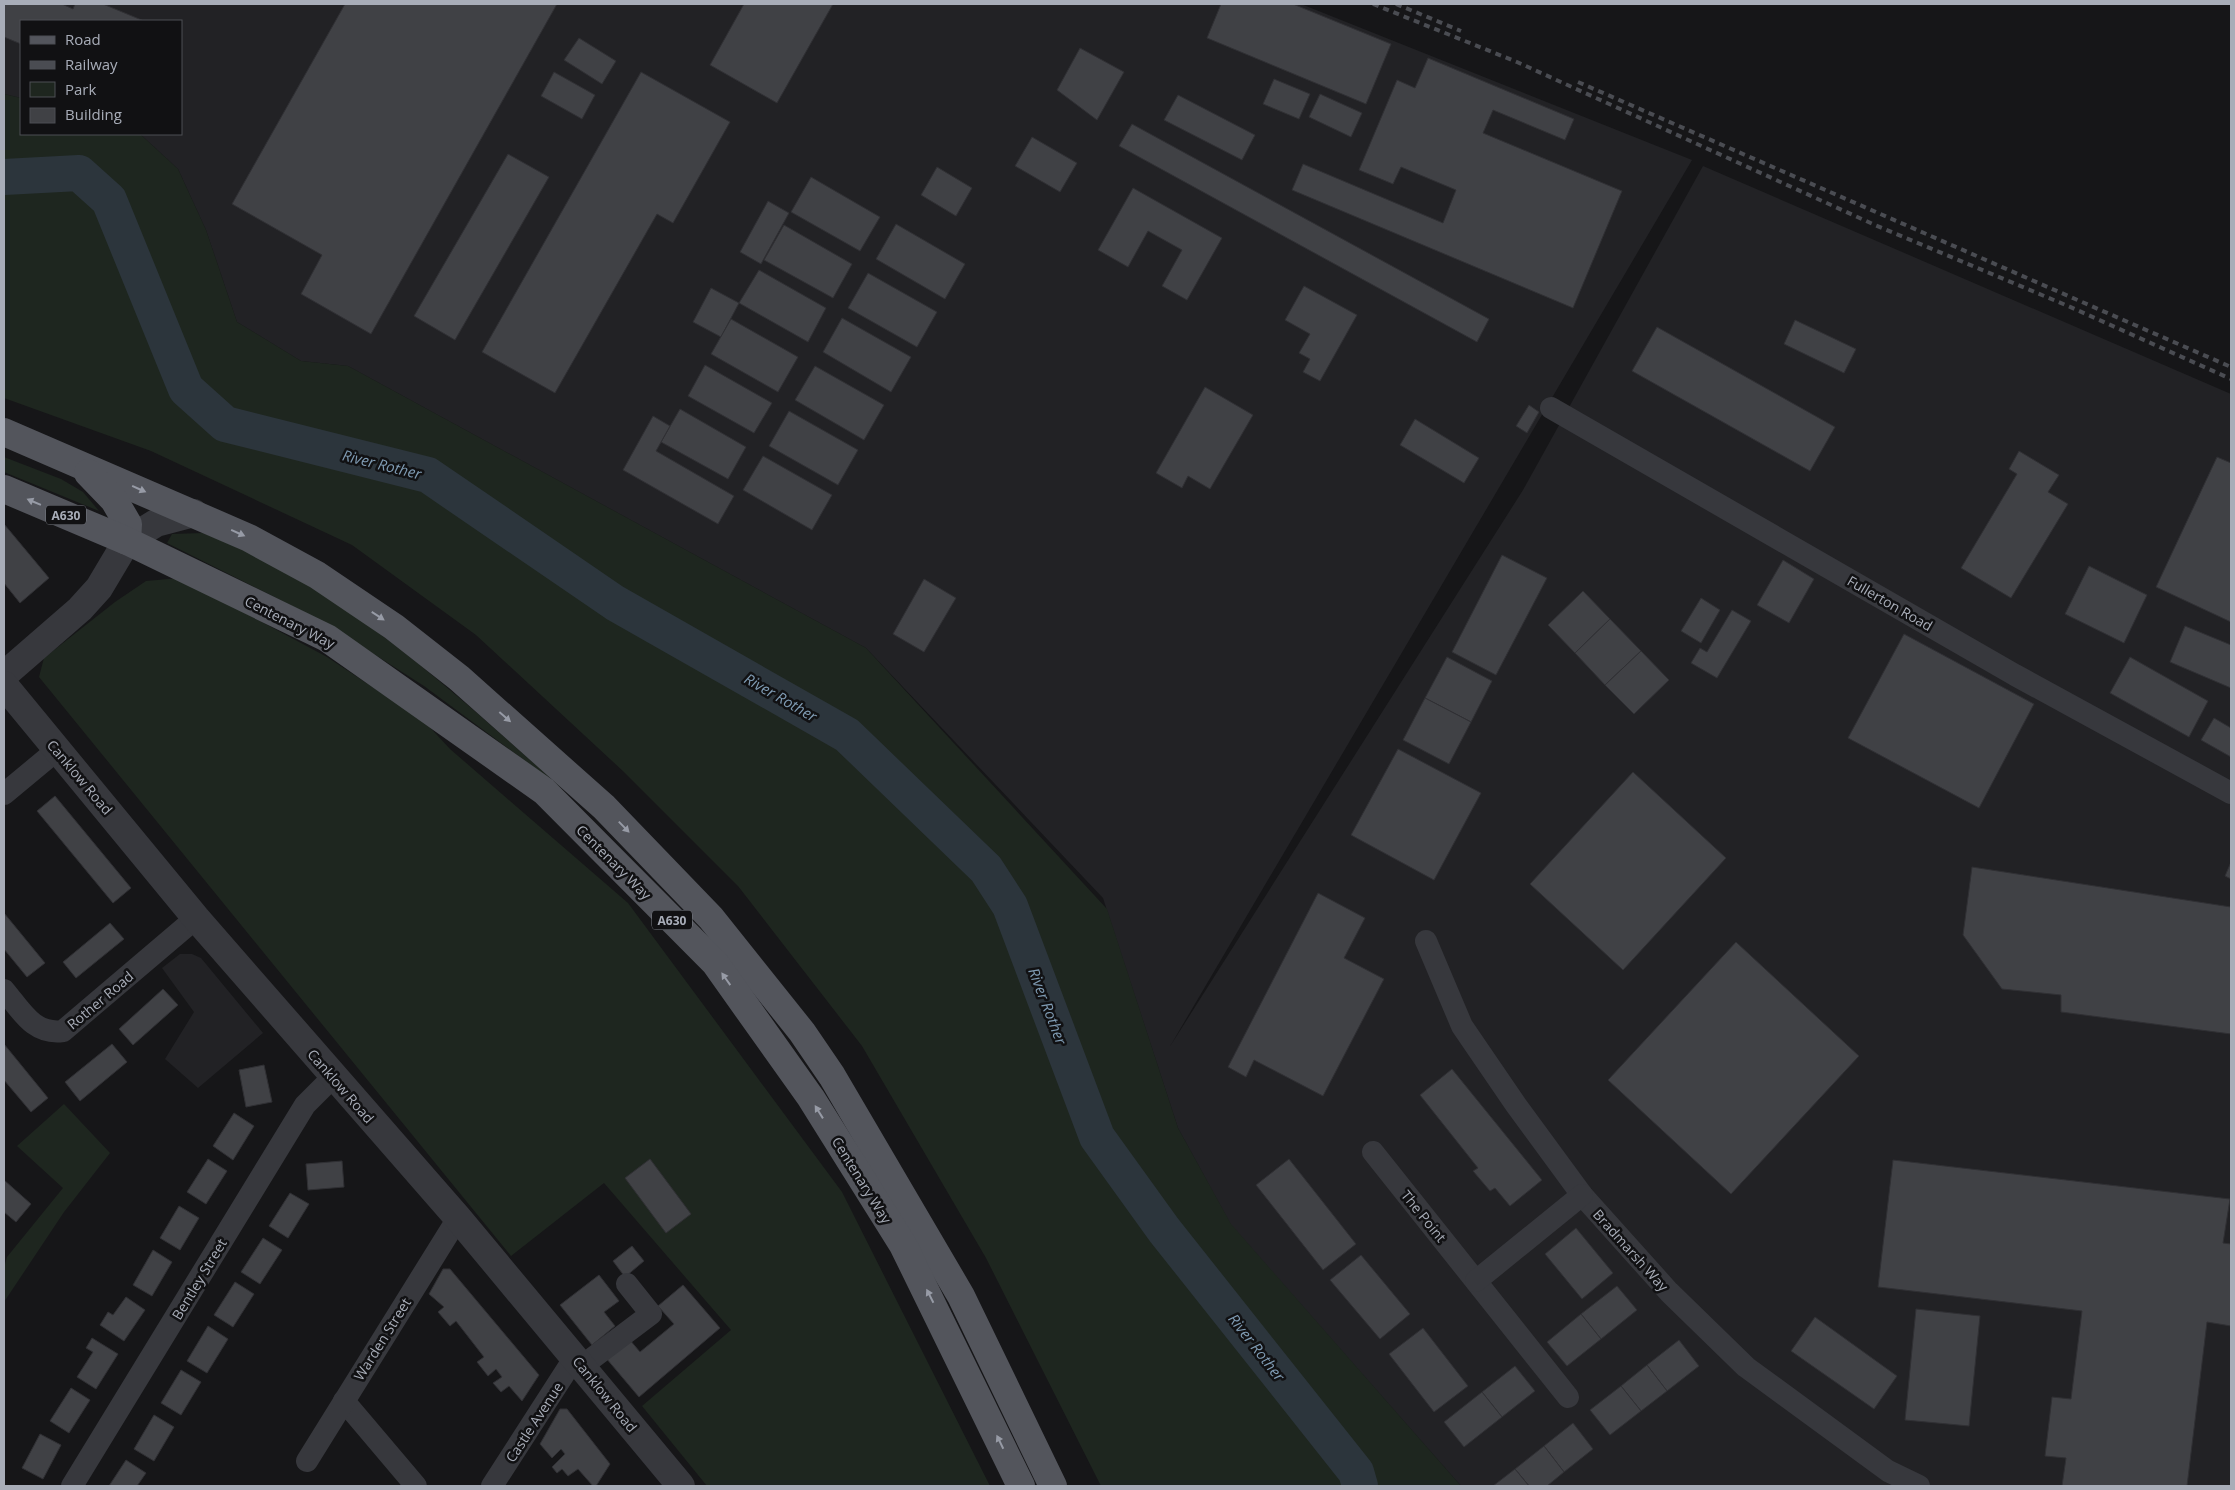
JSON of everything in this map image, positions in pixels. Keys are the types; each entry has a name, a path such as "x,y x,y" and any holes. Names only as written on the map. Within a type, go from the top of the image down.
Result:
{"main road":[{"name":"A630","path":"4,432 194,513"},
{"path":"78,462 114,500 128,524 127,541"},
{"name":"Centenary Way","path":"4,489 127,541 327,638 544,791 715,963 810,1098 903,1245 1021,1486"},
{"name":"Centenary Way","path":"194,513 249,538 317,575 394,626 459,678 550,757 604,807 710,918 802,1032 832,1076 961,1296 1053,1486"}],"street":[{"name":"Fullerton Road","path":"1551,408 2015,675 2231,793"},
{"path":"4,675 80,609 100,588 127,541 156,523 194,513"},
{"name":"Canklow Road","path":"4,684 196,918 458,1218 681,1486"},
{"path":"4,794 57,750"},
{"name":"Rother Road","path":"4,990 36,1026 45,1031 63,1031 196,918"},
{"name":"Bradmarsh Way","path":"1426,940 1462,1026 1516,1105 1582,1195 1669,1292 1746,1367 1882,1479 1918,1486"},
{"name":"Bentley Street","path":"72,1486 305,1105 332,1076"},
{"name":"The Point","path":"1373,1152 1568,1397"},
{"path":"1476,1281 1582,1195"},
{"name":"Warden Street","path":"307,1461 458,1218"},
{"path":"578,1361 651,1314 627,1284"},
{"name":"Castle Avenue","path":"492,1486 578,1361"},
{"path":"344,1401 416,1486"}],"shaded area":[{"path":"4,4 1301,4 1692,160 1169,1048 1523,490 1703,166 2231,394 2231,1486 1461,1486 1231,1225 1178,1128 1103,898 866,648 348,366 301,361 237,322 206,230 178,169 141,135 182,135 182,20 20,20 20,98 4,94"},
{"path":"180,954 192,954 201,958 263,1033 198,1088 165,1059 194,1012 162,968"}],"green space":[{"path":"4,94 20,98 20,135 141,135 178,169 206,230 237,322 301,361 348,366 866,648 1107,909 1178,1128 1231,1224 1461,1486 1101,1486 986,1258 862,1046 738,886 624,772 476,635 352,545 151,451 4,398"},
{"path":"4,457 61,479 83,492 99,511 4,472"},
{"path":"203,533 254,556 303,582 349,612 438,680 563,789 424,686 322,621 167,543 172,534"},
{"path":"180,578 327,657 424,721 450,749 628,903 842,1192 990,1486 707,1486 642,1406 731,1330 604,1183 511,1256 39,677 44,658 115,602 146,581"},
{"path":"64,1104 110,1153 64,1212 4,1302 4,1268 7,1257 63,1188 17,1146"}],"building":[{"path":"4,4 62,4 73,9 75,4 103,4 142,20 20,20 20,44 4,37"},
{"path":"345,4 557,4 371,334 301,294 322,255 232,204"},
{"path":"744,4 833,4 777,103 710,65"},
{"path":"1221,4 1293,4 1391,44 1366,104 1207,38"},
{"path":"579,38 616,61 602,84 564,60"},
{"path":"1080,48 1124,72 1097,120 1057,90"},
{"path":"1428,58 1574,119 1565,140 1493,110 1483,133 1622,191 1573,308 1292,190 1303,164 1443,223 1456,190 1401,167 1393,184 1359,170 1397,80 1415,88"},
{"path":"554,72 595,95 582,119 541,96"},
{"path":"641,72 730,122 673,223 657,214 555,393 482,352"},
{"path":"1274,79 1310,94 1299,119 1263,104"},
{"path":"1320,94 1362,113 1351,137 1309,117"},
{"path":"1178,95 1255,135 1242,160 1164,120"},
{"path":"1132,124 1489,319 1477,342 1119,146"},
{"path":"1032,137 1077,163 1060,192 1015,166"},
{"path":"508,154 549,177 455,340 414,316"},
{"path":"937,167 972,188 956,216 921,195"},
{"path":"811,177 880,217 860,251 791,212"},
{"path":"1133,188 1222,238 1187,300 1162,286 1182,250 1148,231 1128,267 1098,250"},
{"path":"768,201 789,213 761,264 740,252"},
{"path":"896,224 965,264 945,299 876,259"},
{"path":"784,225 852,264 833,298 764,260"},
{"path":"759,270 826,308 808,342 739,303"},
{"path":"868,273 937,312 917,347 848,308"},
{"path":"1304,286 1357,315 1320,381 1303,372 1310,359 1299,353 1310,334 1285,320"},
{"path":"711,288 739,303 721,337 693,322"},
{"path":"842,318 911,357 891,392 823,352"},
{"path":"731,319 798,357 778,392 711,354"},
{"path":"1795,320 1856,349 1844,373 1784,344"},
{"path":"1657,327 1835,427 1810,471 1632,371"},
{"path":"705,365 772,403 754,433 688,396"},
{"path":"815,366 884,405 864,440 795,400"},
{"path":"1205,387 1253,415 1210,489 1188,476 1182,488 1156,473"},
{"path":"1529,405 1539,412 1527,433 1516,426"},
{"path":"680,409 746,447 728,479 661,442"},
{"path":"789,411 858,450 838,485 769,446"},
{"path":"653,416 670,426 656,451 734,496 718,524 623,470"},
{"path":"1415,419 1479,458 1464,483 1400,445"},
{"path":"2019,451 2059,475 2048,492 2068,504 2011,598 1961,568 2017,474 2009,469"},
{"path":"763,456 832,495 812,530 743,490"},
{"path":"2217,457 2231,463 2231,622 2156,587"},
{"path":"4,524 49,578 20,603 4,583"},
{"path":"1502,555 1547,578 1496,675 1452,652"},
{"path":"1783,560 1814,579 1789,623 1757,605"},
{"path":"2089,566 2147,595 2124,643 2065,614"},
{"path":"924,579 956,598 924,652 893,634"},
{"path":"1583,591 1610,619 1575,653 1548,625"},
{"path":"1701,598 1720,610 1701,643 1681,631"},
{"path":"1732,610 1751,621 1717,678 1691,663 1700,648 1707,652"},
{"path":"1610,619 1641,651 1605,685 1575,653"},
{"path":"2185,626 2231,645 2231,688 2170,662"},
{"path":"1904,634 2034,704 1979,808 1848,738"},
{"path":"1641,651 1669,680 1634,714 1605,685"},
{"path":"1447,657 1492,681 1471,722 1425,698"},
{"path":"2130,657 2208,701 2189,737 2110,693"},
{"path":"1425,698 1471,722 1449,764 1403,740"},
{"path":"2214,718 2231,728 2231,757 2201,740"},
{"path":"1398,749 1481,793 1434,880 1351,835"},
{"path":"1633,772 1726,858 1623,970 1530,884"},
{"path":"55,796 131,888 113,903 37,811"},
{"path":"2231,862 2231,879 2225,876"},
{"path":"1972,867 2231,907 2231,1034 2061,1012 2061,995 2002,989 1963,935"},
{"path":"1318,893 1365,918 1344,958 1384,979 1323,1096 1254,1060 1246,1077 1228,1067"},
{"path":"4,913 45,963 27,977 4,949"},
{"path":"110,923 124,939 76,978 63,962"},
{"path":"1736,942 1859,1056 1731,1194 1608,1080"},
{"path":"163,989 178,1005 133,1045 119,1029"},
{"path":"4,1044 48,1098 31,1112 4,1080"},
{"path":"112,1044 127,1062 80,1101 65,1082"},
{"path":"264,1065 272,1102 246,1107 239,1070"},
{"path":"1452,1069 1542,1180 1510,1206 1495,1188 1490,1191 1473,1171 1478,1168 1420,1095"},
{"path":"234,1113 254,1126 233,1160 213,1146"},
{"path":"208,1159 227,1171 206,1204 187,1192"},
{"path":"650,1159 691,1214 666,1233 625,1178"},
{"path":"1289,1159 1356,1244 1323,1270 1256,1185"},
{"path":"1893,1160 2230,1199 2223,1243 2231,1244 2231,1326 2207,1322 2187,1486 2062,1486 2066,1458 2045,1456 2052,1397 2071,1399 2082,1311 1878,1287"},
{"path":"342,1161 344,1187 308,1190 306,1164"},
{"path":"4,1180 31,1204 16,1222 4,1212"},
{"path":"290,1193 309,1204 288,1238 269,1226"},
{"path":"179,1206 199,1218 180,1250 160,1238"},
{"path":"1576,1228 1613,1273 1582,1299 1545,1254"},
{"path":"263,1238 282,1250 260,1284 241,1272"},
{"path":"632,1246 644,1261 625,1277 613,1261"},
{"path":"153,1250 172,1262 152,1296 133,1285"},
{"path":"1361,1255 1410,1314 1380,1339 1330,1280"},
{"path":"443,1269 450,1269 539,1375 522,1401 509,1386 501,1392 493,1383 502,1377 496,1369 488,1376 477,1362 484,1357 456,1321 450,1326 438,1312 444,1307 429,1294"},
{"path":"599,1275 619,1301 604,1312 615,1326 592,1345 560,1305"},
{"path":"235,1282 254,1294 233,1327 214,1315"},
{"path":"683,1285 720,1328 639,1397 606,1358 629,1339 640,1352 674,1324 658,1306"},
{"path":"1617,1286 1637,1310 1601,1339 1581,1314"},
{"path":"126,1297 145,1310 124,1341 100,1325 108,1312 113,1315"},
{"path":"1916,1309 1980,1316 1969,1426 1905,1420"},
{"path":"1581,1314 1601,1339 1567,1366 1547,1342"},
{"path":"1815,1317 1897,1376 1874,1409 1791,1351"},
{"path":"208,1326 228,1339 207,1373 187,1361"},
{"path":"1423,1328 1468,1386 1434,1412 1389,1354"},
{"path":"92,1338 118,1354 96,1389 77,1377 93,1352 86,1348"},
{"path":"1679,1340 1699,1366 1667,1391 1647,1365"},
{"path":"1647,1365 1667,1391 1641,1411 1621,1386"},
{"path":"1515,1366 1535,1391 1502,1417 1482,1392"},
{"path":"181,1370 201,1382 181,1415 161,1403"},
{"path":"1621,1386 1641,1411 1610,1435 1590,1410"},
{"path":"71,1388 90,1400 69,1433 50,1421"},
{"path":"1482,1392 1502,1417 1464,1447 1444,1422"},
{"path":"560,1409 567,1409 610,1464 596,1486 593,1486 578,1469 568,1476 562,1469 557,1473 552,1467 565,1454 561,1449 552,1458 540,1444"},
{"path":"154,1415 174,1427 154,1461 134,1449"},
{"path":"1573,1423 1593,1449 1564,1472 1544,1446"},
{"path":"40,1434 61,1445 43,1479 22,1468"},
{"path":"1544,1446 1564,1472 1547,1486 1529,1486 1515,1469"},
{"path":"126,1460 146,1473 137,1486 109,1486"},
{"path":"1515,1469 1529,1486 1493,1486"}],"waterway":[{"name":"River Rother","path":"4,177 79,173 109,200 186,389 225,424 428,475 615,603 847,735 986,869 1010,906 1097,1137 1164,1230 1356,1472 1360,1486"}],"railway":[{"path":"1373,4 1517,62 1875,225 2068,306 2231,379"},
{"path":"1396,4 1461,31"},
{"path":"1578,82 2231,367"}]}
